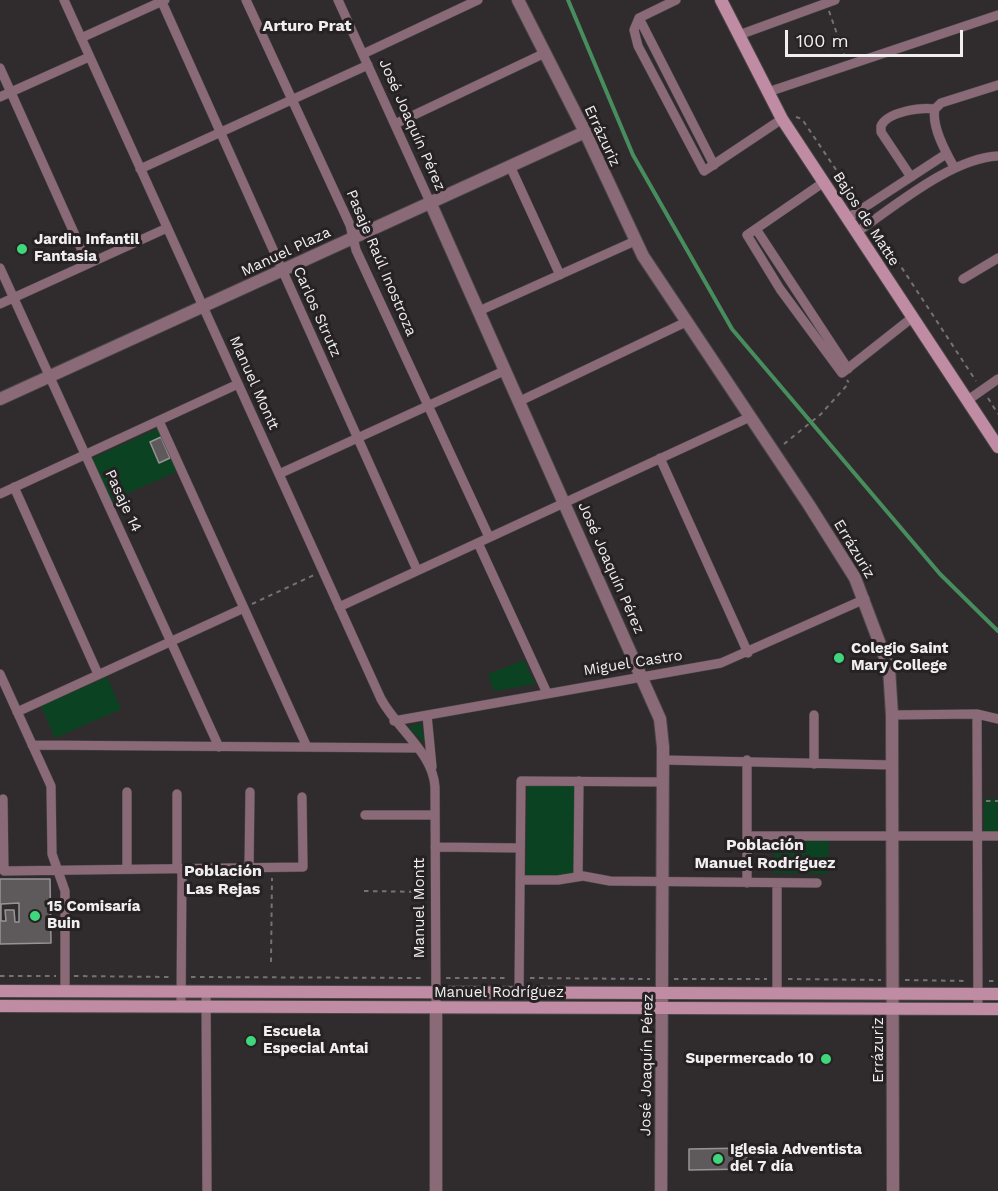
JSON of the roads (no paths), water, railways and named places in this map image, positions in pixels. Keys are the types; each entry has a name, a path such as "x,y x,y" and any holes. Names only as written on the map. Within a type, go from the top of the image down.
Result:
{"main road":[{"name":"Bajos de Matte","path":"721,0 782,119 998,447"},
{"name":"Manuel Rodríguez","path":"0,990 894,993 978,987 998,994"},
{"name":"Manuel Rodríguez","path":"0,1006 998,1009"}],"street":[{"name":"Manuel Montt","path":"64,0 381,699 394,721 418,748 432,770"},
{"name":"Pasaje Raúl Inostroza","path":"246,0 353,238 356,250 489,537"},
{"name":"José Joaquín Pérez","path":"338,0 644,676 660,719 663,760 662,1191"},
{"path":"363,54 478,0"},
{"name":"Errázuriz","path":"518,0 585,132 634,241 855,578 865,599 889,668 892,715 893,836 893,1191"},
{"path":"676,0 639,18 634,30 638,46 704,171 782,119"},
{"path":"81,38 163,1"},
{"name":"Carlos Strutz","path":"163,1 417,570"},
{"path":"739,35 831,2"},
{"path":"768,92 998,15"},
{"path":"639,18 714,165"},
{"path":"395,124 545,53"},
{"path":"0,97 89,57"},
{"path":"140,169 368,65"},
{"path":"0,68 88,264"},
{"path":"954,167 946,154 934,118 935,109 941,103 998,85"},
{"path":"911,177 881,132 880,126 889,118 921,109 935,109"},
{"name":"Manuel Plaza","path":"0,399 585,132"},
{"path":"848,218 946,154"},
{"path":"857,232 954,167 978,158 998,156"},
{"path":"510,166 560,275"},
{"path":"824,182 747,235 780,289 845,371"},
{"path":"0,304 167,228"},
{"path":"756,229 845,371"},
{"path":"479,311 634,241"},
{"path":"963,279 998,259"},
{"name":"Pasaje 14","path":"0,268 219,747"},
{"path":"845,371 913,317"},
{"path":"519,401 686,322"},
{"path":"279,474 506,370"},
{"path":"968,400 998,379"},
{"path":"0,494 238,384"},
{"path":"339,607 750,417"},
{"path":"159,420 307,747"},
{"path":"660,458 748,653"},
{"path":"14,487 98,674"},
{"path":"478,543 547,693"},
{"name":"Miguel Castro","path":"394,721 708,666 748,653 865,599"},
{"path":"17,712 244,608"},
{"path":"0,674 51,786 52,846 66,891 65,990"},
{"path":"892,715 977,714 998,719"},
{"path":"977,714 978,1009"},
{"name":"Manuel Montt","path":"427,715 435,815 436,1191"},
{"path":"814,715 814,764"},
{"path":"32,746 418,748"},
{"path":"663,760 747,760 892,765"},
{"path":"747,760 747,883"},
{"path":"519,992 521,781 663,782"},
{"path":"578,877 579,781"},
{"path":"127,792 127,869"},
{"path":"249,868 250,792"},
{"path":"177,794 182,1007"},
{"path":"3,799 4,871 303,867 302,797"},
{"path":"365,815 435,815"},
{"path":"747,836 998,836"},
{"path":"435,847 520,848"},
{"path":"520,880 578,877 663,882 818,883"},
{"path":"777,883 777,993"},
{"path":"207,991 207,1191"}],"waterway":[{"path":"568,0 633,155 732,329 940,574 998,631"}],"place":[{"name":"Jardin Infantil Fantasia","path":"22,249"},
{"name":"Colegio Saint Mary College","path":"839,658"},
{"name":"15 Comisaría Buin","path":"35,916"},
{"name":"Escuela Especial Antai","path":"251,1041"},
{"name":"Supermercado 10","path":"826,1059"},
{"name":"Iglesia Adventista del 7 día","path":"718,1159"}],"district":[{"name":"Arturo Prat","path":"307,26"},
{"name":"Población Manuel Rodríguez","path":"765,854"},
{"name":"Población Las Rejas","path":"223,880"}]}
